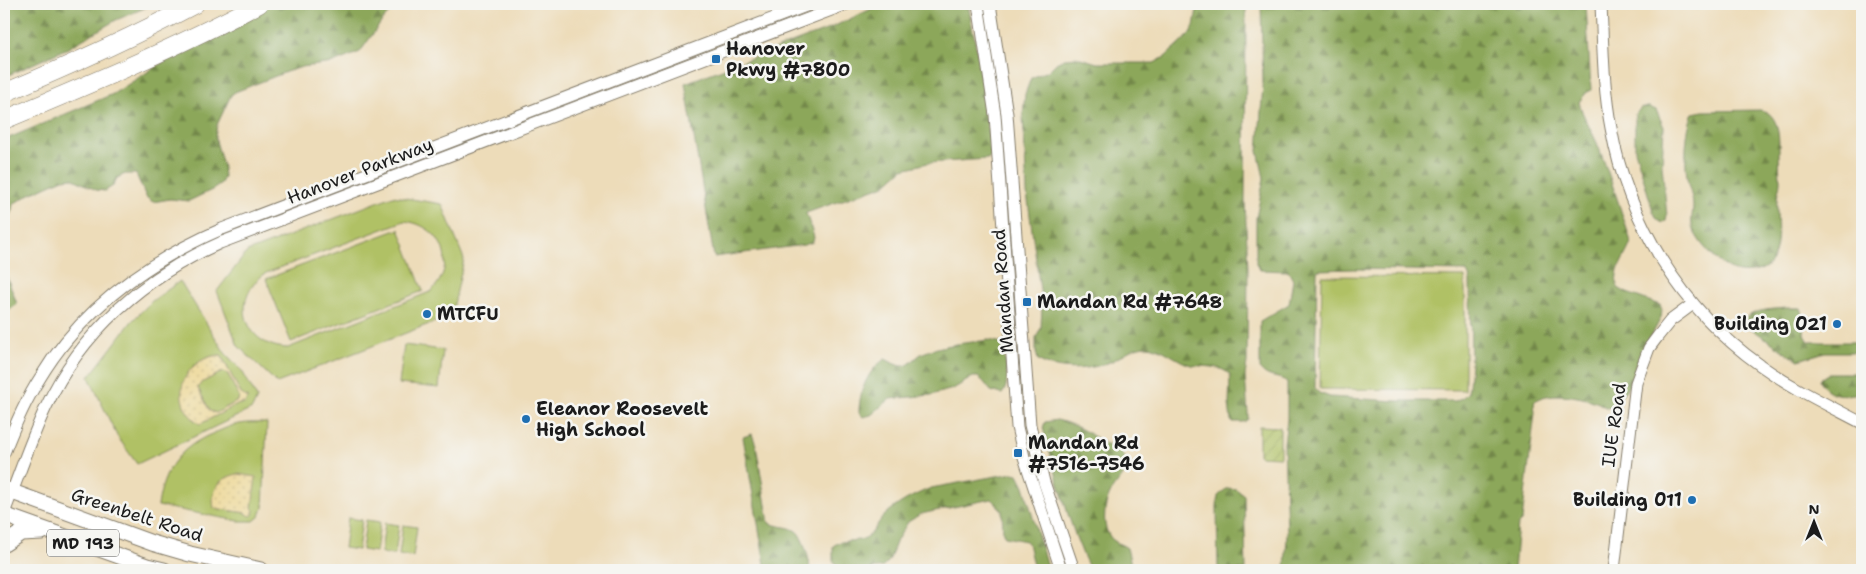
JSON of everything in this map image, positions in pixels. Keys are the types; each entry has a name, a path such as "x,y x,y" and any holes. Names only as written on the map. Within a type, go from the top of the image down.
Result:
{"highway":[{"path":"4,93 92,55 196,4"},
{"path":"4,120 161,52 259,4"}],"main road":[{"name":"Greenbelt Road","path":"8,491 152,543 190,554 261,570"},
{"name":"MD 193","path":"4,514 164,570"},
{"path":"4,544 21,534 51,532"}],"street":[{"name":"Hanover Parkway","path":"4,453 35,386 67,339 118,288 150,265 222,229 811,4"},
{"name":"Hanover Parkway","path":"4,514 8,491 46,407 76,356 93,334 124,302 173,266 220,243 847,4"},
{"name":"Mandan Road","path":"978,4 996,124 1018,427 1024,457 1061,570"},
{"name":"Mandan Road","path":"990,4 1009,132 1030,425 1044,482 1074,570"},
{"path":"1601,4 1608,108 1620,169 1634,206 1653,245 1693,304 1724,335 1761,366 1862,423"},
{"name":"IUE Road","path":"1614,570 1636,383 1649,348 1670,321 1693,304"}],"green space":[{"path":"4,4 154,4 116,20 68,48 4,77"},
{"path":"259,4 399,4 385,17 360,52 333,63 302,67 286,72 231,95 217,125 215,137 224,177 221,183 214,189 189,201 170,199 153,202 146,197 136,174 125,174 117,178 113,186 105,191 96,190 72,178 63,179 13,204 12,211 4,226 4,140 113,94 232,18"},
{"path":"882,4 968,4 982,78 991,157 987,159 928,163 903,169 885,185 806,213 814,237 813,242 804,245 714,257 685,83 826,30"},
{"path":"1198,4 1246,4 1245,201 1248,269 1247,362 1245,376 1248,419 1244,422 1232,422 1231,420 1229,404 1230,375 1212,367 1191,365 1158,348 1141,347 1104,364 1074,369 1046,364 1038,360 1036,352 1036,338 1041,328 1042,305 1027,193 1023,115 1025,94 1031,78 1048,71 1056,63 1066,58 1077,57 1097,63 1154,63 1165,57 1188,36 1194,26"},
{"path":"1261,4 1586,4 1591,90 1579,102 1597,142 1631,242 1618,270 1618,288 1660,305 1662,310 1661,318 1636,364 1629,386 1611,408 1589,400 1564,395 1546,396 1534,402 1535,413 1522,520 1518,524 1514,570 1285,570 1287,534 1284,443 1287,420 1287,382 1267,375 1260,369 1260,321 1289,304 1293,280 1288,271 1259,270 1256,263 1256,218 1264,178 1258,151 1263,85","holes":["1318,270 1466,271 1470,278 1471,364 1468,392 1463,397 1455,401 1398,401 1330,397 1319,393 1315,388"]},
{"path":"1649,107 1656,110 1664,127 1662,165 1667,216 1666,221 1662,223 1657,219 1653,211 1635,150 1635,114 1641,108"},
{"path":"1760,110 1767,112 1775,121 1778,134 1780,181 1777,200 1778,232 1776,249 1774,257 1766,267 1756,271 1738,272 1723,265 1713,256 1699,240 1693,229 1693,203 1686,167 1687,138 1693,113 1703,111"},
{"path":"393,196 442,204 464,259 453,309 455,314 277,383 238,346 217,291 247,252","holes":["404,221 418,224 429,230 437,238 445,259 444,270 439,282 430,292 288,348 273,346 261,339 252,330 247,320 245,307 248,295 255,283 266,273"]},
{"path":"399,229 423,291 291,342 266,279"},
{"path":"4,269 17,304 4,315"},
{"path":"1322,276 1465,277 1465,390 1320,389"},
{"path":"180,281 225,353 242,371 257,398 252,409 137,464 117,436 89,377 132,321 152,301","holes":["221,355 241,394 244,404 239,404 200,424 194,420 184,406 193,366 208,357"]},
{"path":"1801,308 1804,332 1810,342 1862,342 1862,352 1825,352 1799,360 1746,325 1744,319 1759,311"},
{"path":"989,340 1002,343 1007,376 1005,389 1002,394 991,391 978,377 973,377 953,389 931,395 890,399 871,415 863,417 859,413 862,390 865,383 873,370 885,359 904,366 920,354 931,350 956,344"},
{"path":"404,345 443,350 439,388 399,384"},
{"path":"222,372 228,374 239,397 238,401 216,413 210,411 198,388 201,383"},
{"path":"1829,373 1862,373 1862,392 1843,395 1832,392 1823,385 1820,379"},
{"path":"1057,420 1086,432 1119,451 1126,460 1126,468 1107,502 1105,523 1106,529 1113,540 1127,548 1131,564 1129,570 1090,570 1069,518 1043,428 1045,422"},
{"path":"267,423 263,508 260,516 254,521 239,521 158,506 160,493 169,470 183,452 192,445 233,425","holes":["238,474 252,508 247,515 246,513 214,508 213,496 221,481"]},
{"path":"1259,426 1280,427 1280,457 1259,456"},
{"path":"752,434 756,445 769,523 790,528 798,533 804,543 808,556 809,570 766,570 743,437"},
{"path":"1013,473 1018,474 1024,486 1048,570 1034,570 1026,541 1005,537 1003,533 1002,510 991,499 921,514 908,522 897,540 889,561 883,567 868,570 842,568 836,565 833,560 833,546 840,542 867,537 889,512 918,494 931,488"},
{"path":"1227,488 1236,489 1244,495 1246,570 1218,570 1218,496"},
{"path":"348,518 362,520 358,550 344,548"},
{"path":"366,520 380,522 376,552 362,550"},
{"path":"385,523 399,525 395,555 381,553"},
{"path":"403,525 417,527 413,557 399,555"}],"sand":[{"path":"221,355 241,394 248,399 244,404 239,404 200,424 190,415 184,404 182,393 184,382 189,372 197,364 208,358","holes":["222,372 228,374 239,397 238,401 216,413 210,411 198,388 201,383"]},
{"path":"238,474 256,477 252,508 254,510 253,515 250,516 246,513 214,508 213,501 218,485 226,478"}],"place":[{"name":"Hanover Pkwy #7800","path":"716,59"},
{"name":"Mandan Rd #7648","path":"1027,302"},
{"name":"MTCFU","path":"427,314"},
{"name":"Building 021","path":"1837,324"},
{"name":"Eleanor Roosevelt High School","path":"526,419"},
{"name":"Mandan Rd #7516-7546","path":"1018,453"},
{"name":"Building 011","path":"1692,500"}]}
